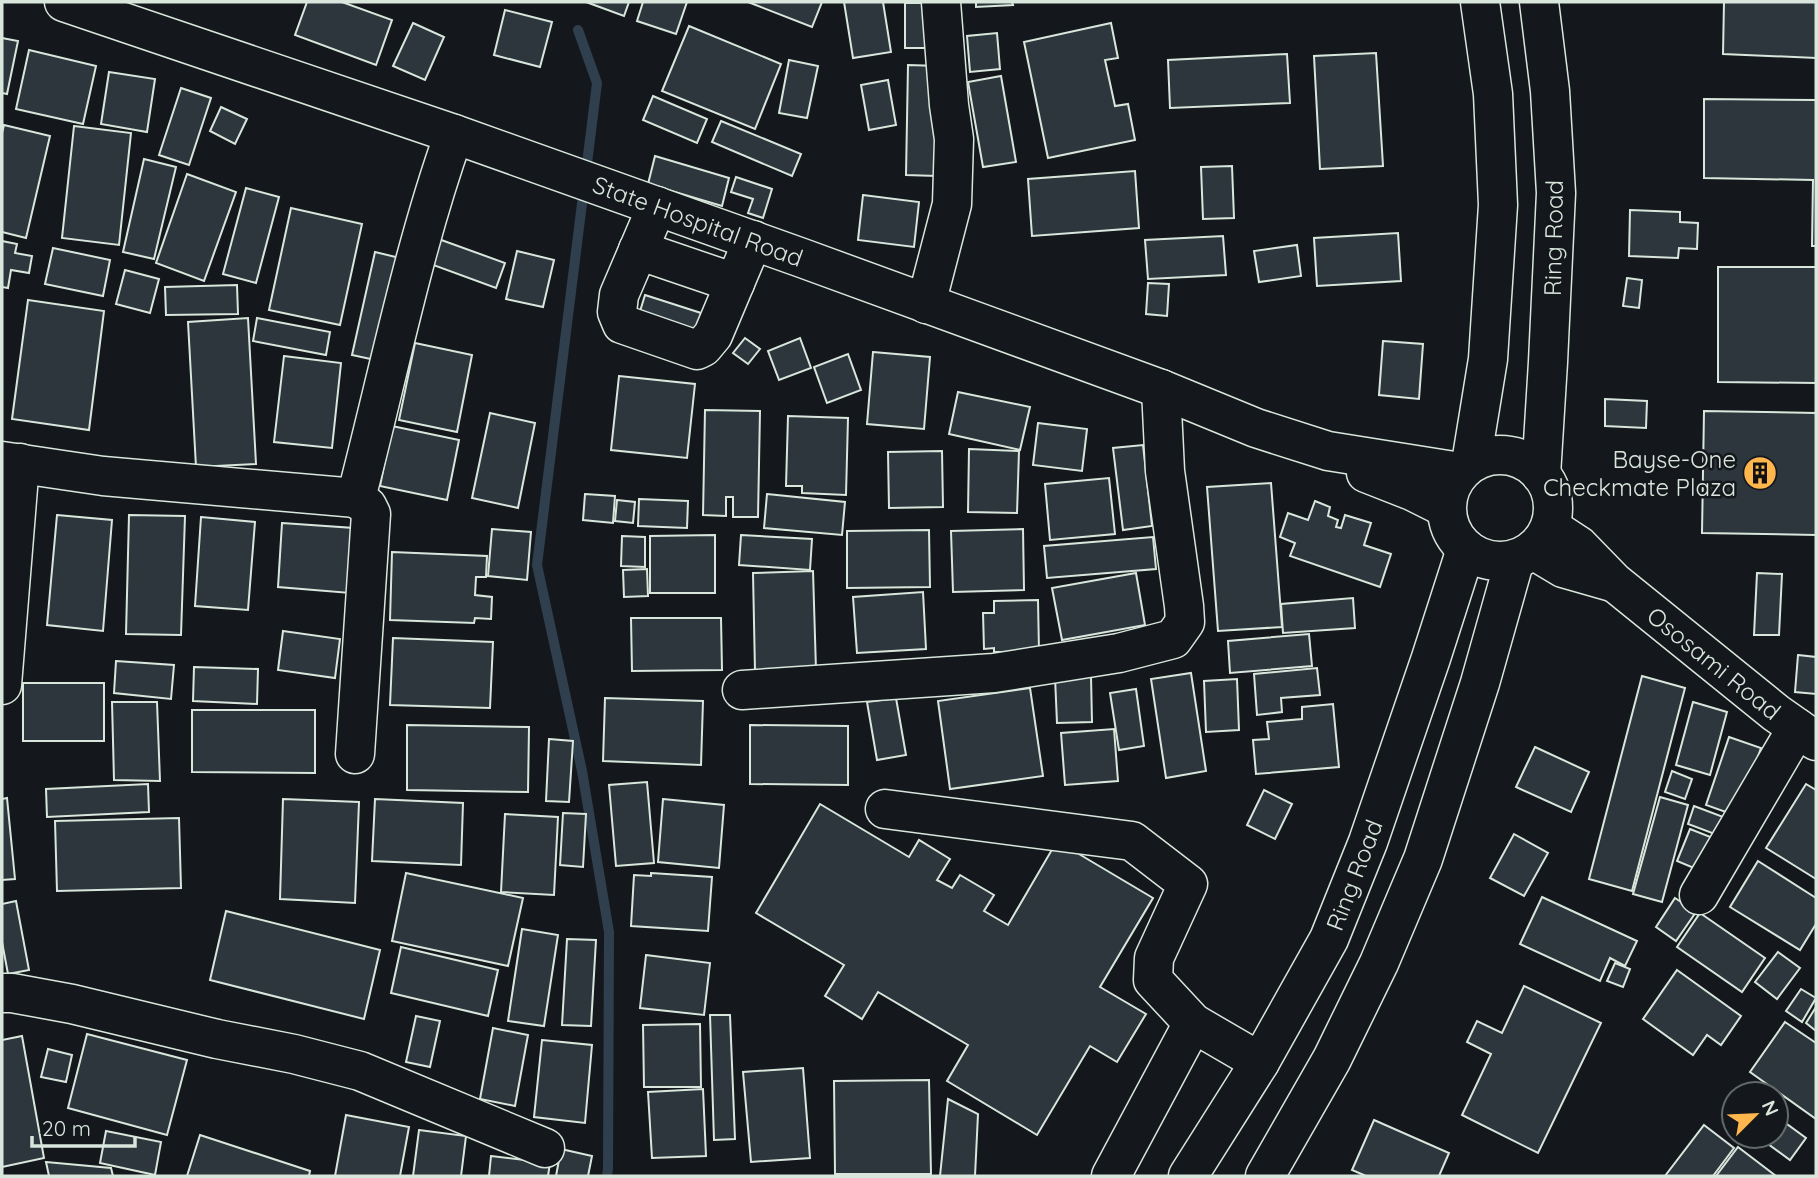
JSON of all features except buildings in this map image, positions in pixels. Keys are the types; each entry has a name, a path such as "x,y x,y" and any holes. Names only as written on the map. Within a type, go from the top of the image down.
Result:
{"street":[{"name":"State Hospital Road","path":"64,2 559,171 1161,388 1256,428 1328,451"},
{"path":"926,304 952,204 954,139 941,2"},
{"path":"1480,2 1493,94 1498,205 1488,359 1466,467 1450,488 1446,508 1451,531 1466,549 1489,560 1532,545"},
{"name":"Ring Road","path":"1538,2 1550,91 1556,193 1541,475"},
{"path":"356,498 436,184 454,134"},
{"path":"657,206 619,295 617,312 622,324 697,350 708,343 753,240"},
{"path":"638,250 735,283"},
{"path":"743,690 994,673 1119,653 1173,639 1185,622 1165,471 1161,388"},
{"path":"1265,1176 1332,1059 1379,963 1423,859 1480,683 1532,545 1553,509 1550,491 1541,475 1526,462 1508,455 1489,456 1466,467 1328,451"},
{"path":"1328,451 1373,477 1412,491 1446,508"},
{"path":"2,685 11,462 103,476 356,498 367,506 371,514 355,754"},
{"name":"Ososami Road","path":"1532,545 1563,568 1614,582 1776,713 1807,734"},
{"name":"Ring Road","path":"1188,1176 1261,1062 1329,939 1368,842 1466,549"},
{"path":"1699,895 1807,734"},
{"path":"885,809 1132,841 1188,884 1154,958 1153,980 1193,1023 1261,1062"},
{"path":"2,993 72,1004 360,1071 545,1148"},
{"path":"1111,1176 1193,1023"}],"waterway":[{"path":"578,30 597,83 537,565 582,771 609,932 607,1176"}],"place":[{"name":"Bayse-One Checkmate Plaza","path":"1760,473"}]}
